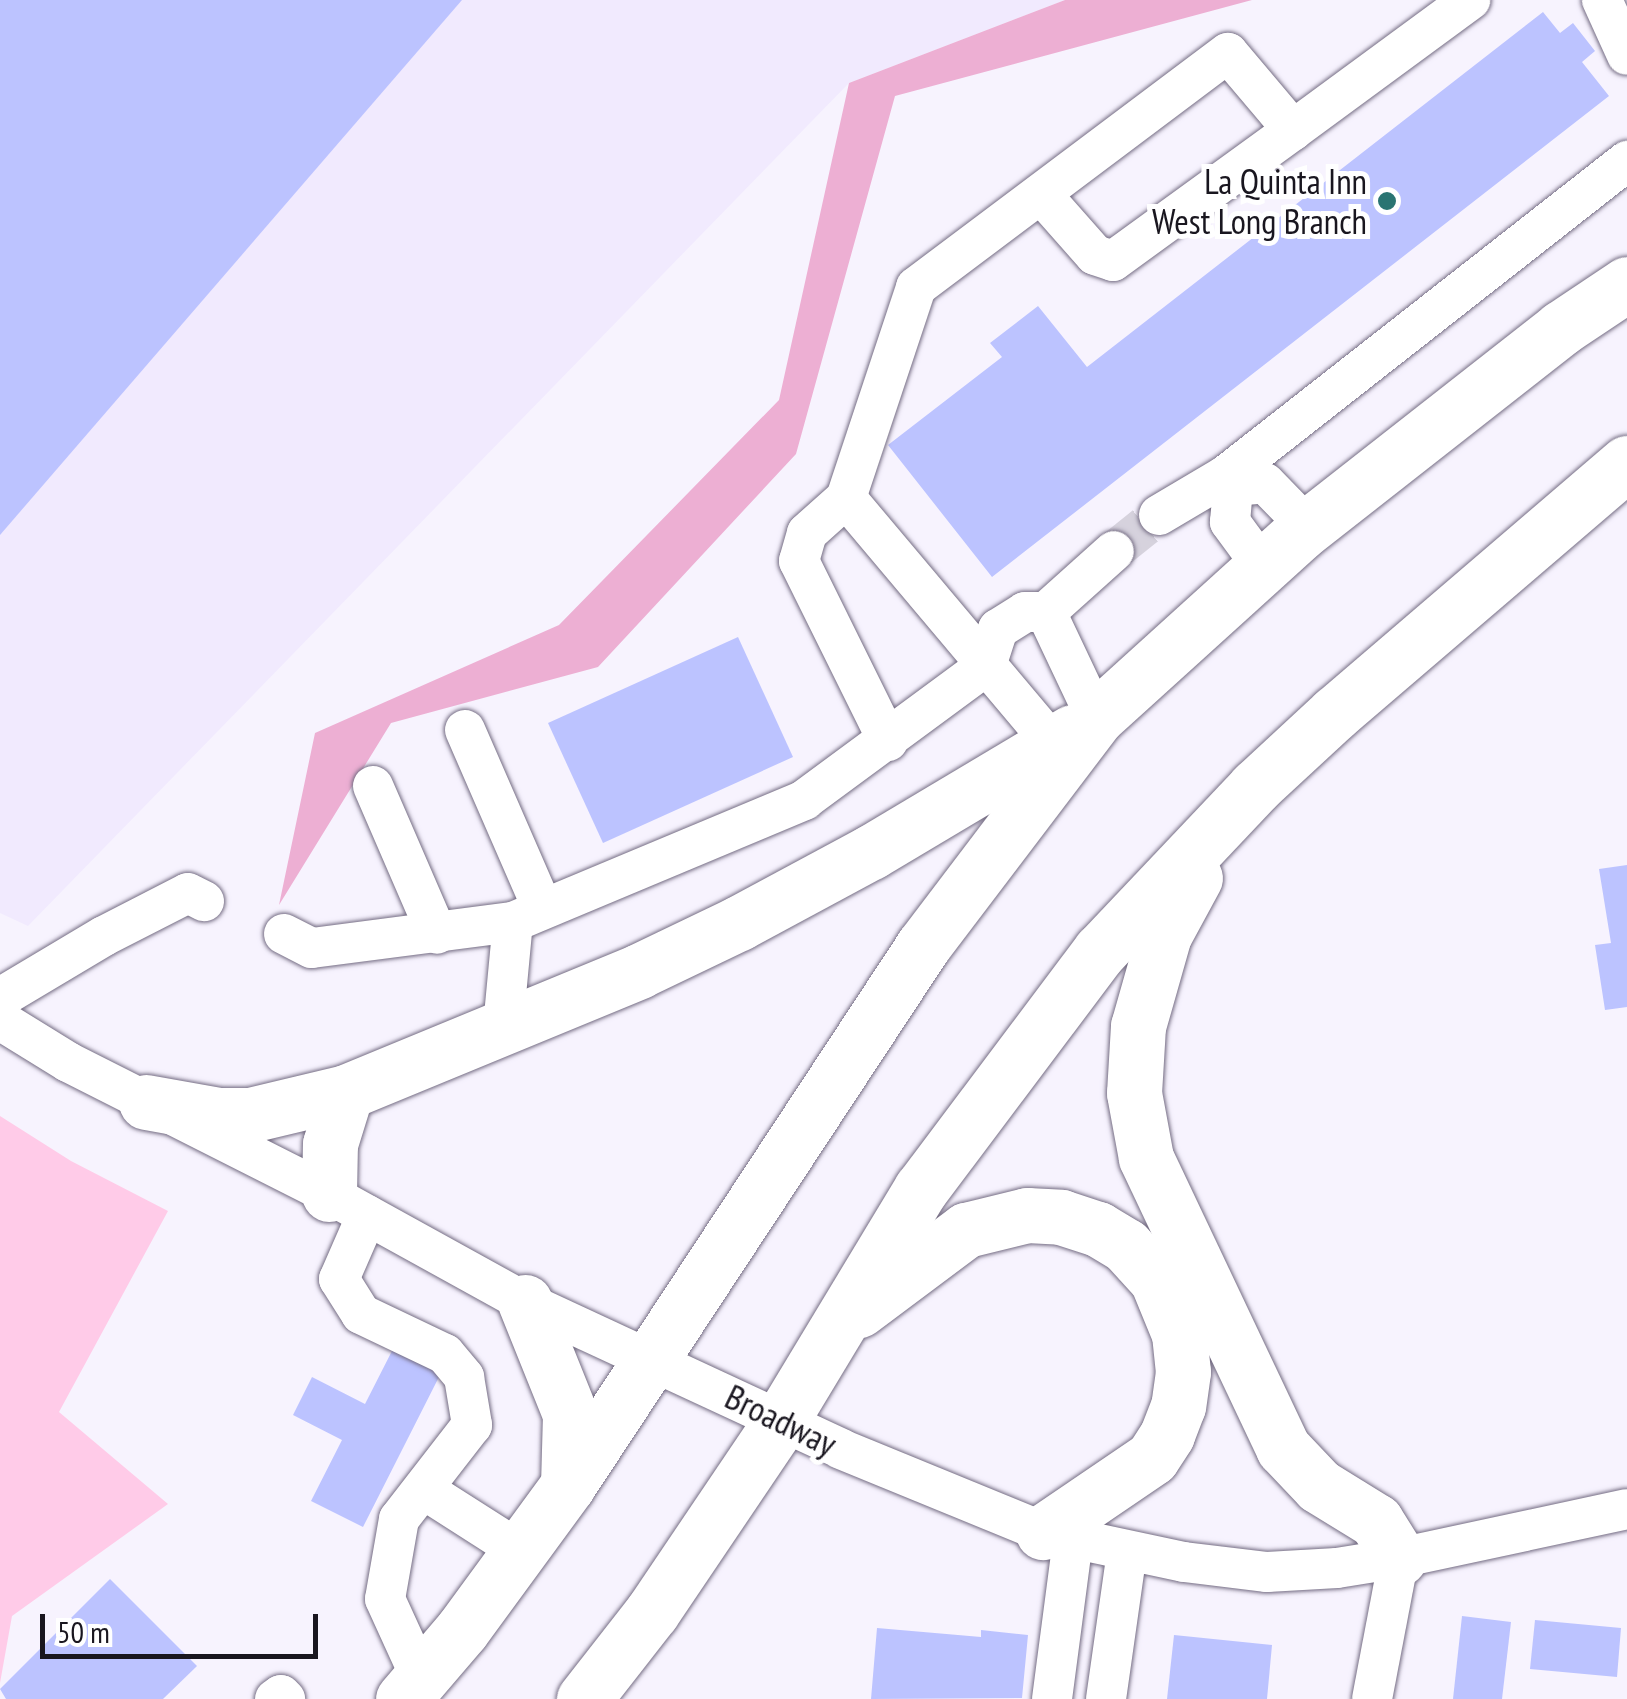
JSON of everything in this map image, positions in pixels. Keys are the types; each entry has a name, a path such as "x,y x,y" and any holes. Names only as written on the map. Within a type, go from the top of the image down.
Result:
{"highway":[{"path":"412,1689 568,1485 923,946 1071,740 1308,528 1561,328 1627,284"},
{"path":"584,1699 652,1612 782,1419 920,1189 1100,951 1255,788 1335,714 1627,463"},
{"path":"146,1102 218,1115 250,1115 346,1092 640,971 739,923 1071,740"},
{"path":"1224,824 1164,935 1146,988 1134,1062 1137,1120 1146,1158 1284,1448 1319,1486 1376,1521 1399,1558"},
{"path":"346,1092 330,1144 348,1205"},
{"path":"836,1326 966,1230 988,1222 1027,1215 1061,1217 1098,1229 1126,1246 1157,1280 1172,1309 1182,1372 1178,1406 1152,1458 1058,1535"},
{"path":"525,1302 570,1414 568,1485"}],"street":[{"path":"1041,194 1095,255 1113,260 1470,0"},
{"path":"1602,0 1627,55"},
{"path":"888,741 799,562 807,534 846,498 916,287 1228,53 1293,130"},
{"path":"1160,515 1229,481 1627,161"},
{"path":"1229,481 1265,483 1308,528"},
{"path":"1229,481 1230,522 1264,567"},
{"path":"846,498 986,666 1071,740"},
{"path":"284,934 312,948 437,934 528,916 804,800 986,666 998,628 1025,612 1046,612 1114,551"},
{"path":"1046,612 1071,740"},
{"path":"464,730 528,916 504,1027"},
{"path":"373,786 437,934"},
{"path":"0,998 104,936 188,893 204,900"},
{"name":"Broadway","path":"0,1020 146,1102 348,1205 525,1302 975,1508 1058,1535 1127,1551 1267,1572 1337,1568 1399,1558 1627,1509"},
{"path":"348,1205 338,1279 361,1314 446,1354 464,1378 472,1425 400,1518 385,1599 412,1689"},
{"path":"422,1489 520,1551"},
{"path":"1052,1699 1058,1535"},
{"path":"1106,1699 1127,1551"},
{"path":"1372,1699 1399,1558"}],"shaded area":[{"path":"0,0 1065,0 849,83 28,926 0,913"},
{"path":"1065,0 1252,0 895,96 796,454 598,667 391,723 279,905 315,733 559,625 779,400 849,83"},
{"path":"0,1116 71,1161 168,1211 59,1412 168,1504 12,1616 0,1683"}],"building":[{"path":"0,0 462,0 0,535"},
{"name":"La Quinta Inn West Long Branch","path":"1543,12 1560,33 1573,23 1595,51 1582,62 1609,96 992,577 888,445 1002,357 990,343 1038,306 1087,367"},
{"path":"738,637 793,757 603,843 548,723"},
{"path":"1627,865 1627,1007 1605,1010 1595,945 1611,943 1599,869"},
{"path":"394,1347 442,1371 363,1527 311,1501 342,1440 293,1415 312,1377 365,1404"},
{"path":"110,1579 197,1666 163,1699 6,1699 0,1689"},
{"path":"1462,1616 1511,1622 1502,1699 1453,1699"},
{"path":"1535,1620 1621,1628 1617,1677 1530,1669"},
{"path":"877,1628 981,1637 981,1630 1028,1635 1022,1698 871,1699"},
{"path":"1174,1635 1272,1645 1267,1699 1167,1699"}],"tunnel":[{"path":"1114,551 1159,515"}],"place":[{"name":"La Quinta Inn West Long Branch","path":"1387,201"}]}
